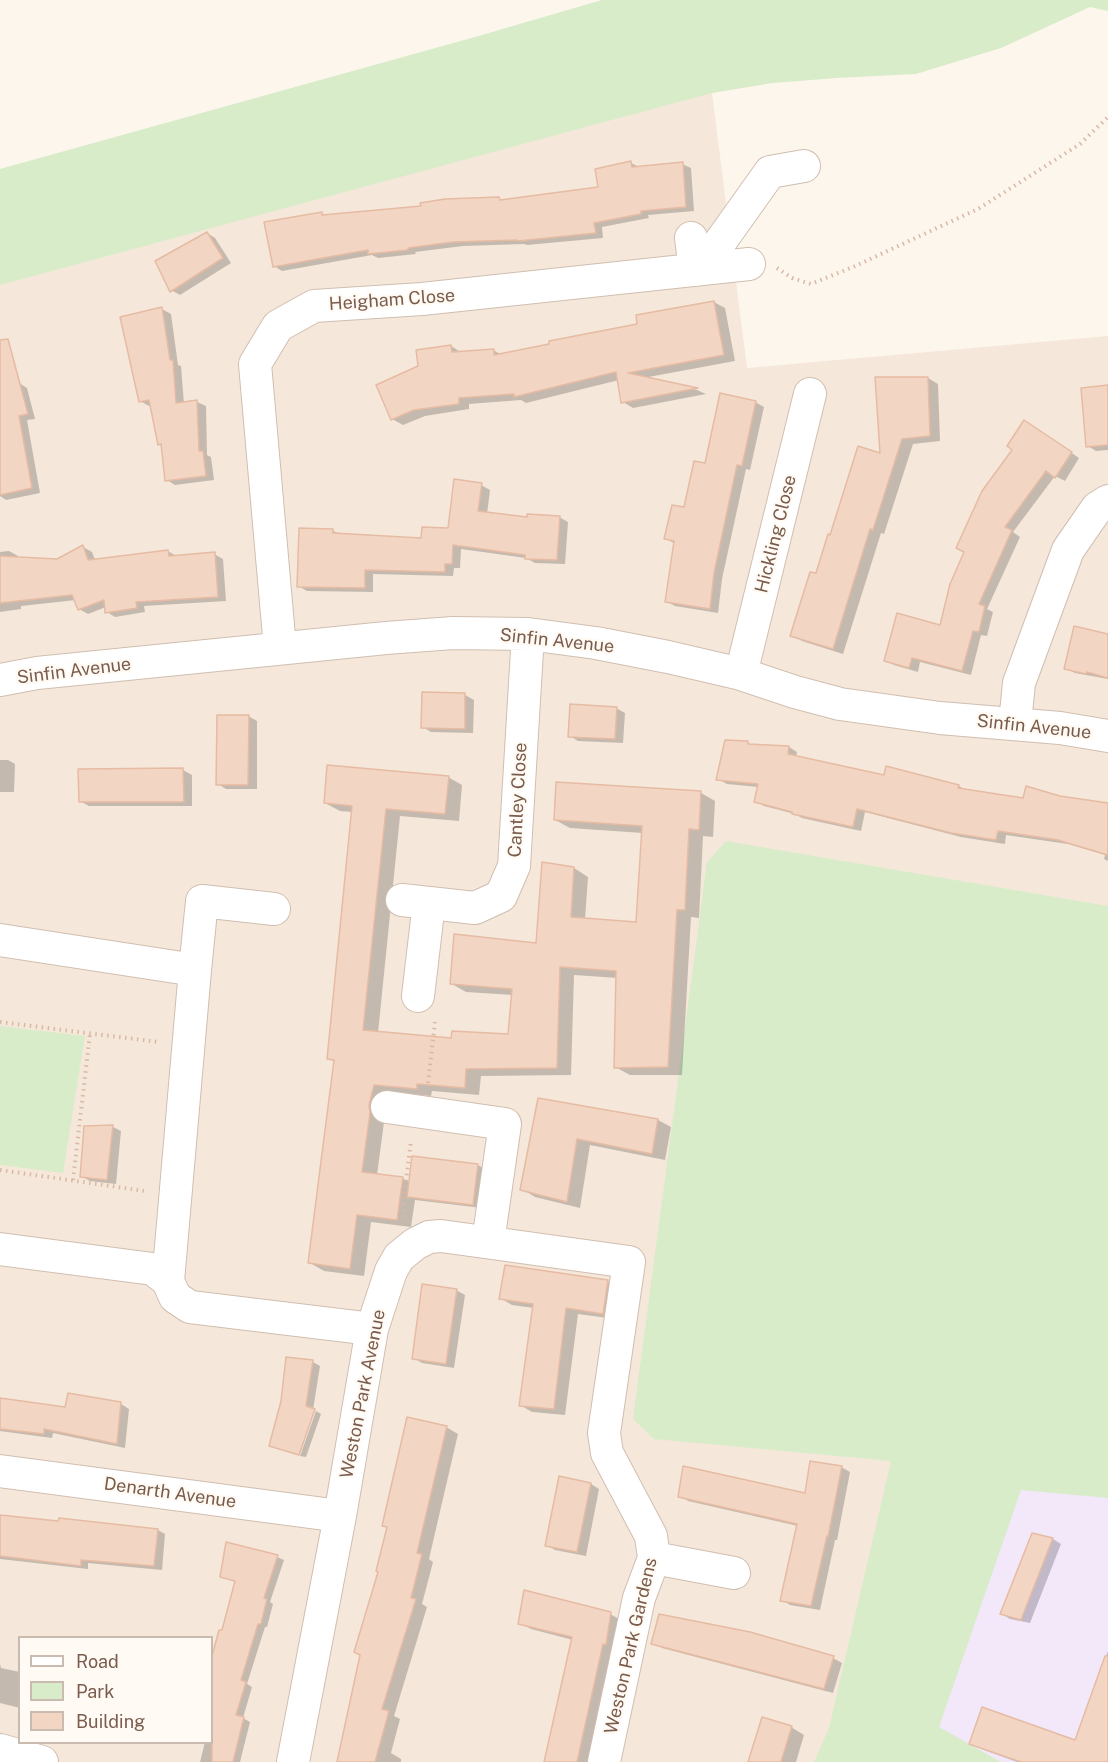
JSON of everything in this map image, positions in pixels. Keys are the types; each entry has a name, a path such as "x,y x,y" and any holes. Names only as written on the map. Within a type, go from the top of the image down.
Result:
{"street":[{"path":"703,269 770,172 804,166"},
{"path":"691,238 703,269"},
{"name":"Heigham Close","path":"280,648 255,364 278,326 314,306 422,299 749,264"},
{"name":"Hickling Close","path":"741,674 810,394"},
{"path":"1015,723 1019,683 1068,550 1097,508 1108,501"},
{"name":"Sinfin Avenue","path":"0,680 37,673 280,648 453,633 528,634 596,643 741,674 840,704 940,718 1060,728 1108,736"},
{"name":"Cantley Close","path":"418,996 415,902 475,908 501,896 514,866 528,634"},
{"path":"168,1281 187,1045 202,901 274,909"},
{"path":"0,940 195,970"},
{"path":"387,1107 505,1124 488,1242 441,1236 429,1238 408,1248"},
{"name":"Weston Park Gardens","path":"488,1242 629,1262 604,1433 607,1453 651,1536 654,1558 639,1598 604,1762"},
{"name":"Weston Park Avenue","path":"293,1762 340,1516 372,1329 391,1271 399,1257 408,1248"},
{"path":"0,1249 153,1269 168,1281 175,1297 190,1307 372,1329"},
{"name":"Denarth Avenue","path":"0,1471 340,1516"},
{"path":"654,1558 734,1573"},
{"path":"0,1750 42,1762"}],"path":[{"path":"749,264 769,263 792,278 811,284 854,267 978,209 1080,144 1108,117"},
{"path":"0,1022 187,1045"},
{"path":"74,1180 90,1034"},
{"path":"408,1248 403,1204 411,1143 425,1112"},
{"path":"0,1170 175,1196"}],"shaded area":[{"path":"712,93 747,368 1108,336 1108,1762 0,1762 0,262"},
{"path":"1034,1444 1108,1467 1108,1762 925,1762"}],"green space":[{"path":"602,0 1108,0 1108,11 1090,7 1001,48 916,74 773,83 712,93 0,285 0,169"},
{"path":"726,841 1108,906 1108,1498 1021,1490 939,1727 1001,1762 814,1762 829,1728 891,1461 654,1439 633,1419 707,862"},
{"path":"0,1026 85,1036 63,1173 0,1165"}],"building":[{"path":"631,161 632,167 683,162 686,207 641,211 641,214 594,223 596,233 518,241 453,242 368,254 368,250 273,267 264,222 322,212 322,215 421,206 420,203 445,199 499,197 500,200 598,187 595,169"},
{"path":"207,232 223,258 170,292 155,261"},
{"path":"714,301 724,355 628,373 698,388 621,403 616,372 514,397 514,394 459,398 459,404 414,410 391,420 376,385 418,366 416,350 451,345 452,352 494,349 494,355 549,344 549,341 637,324 636,315"},
{"path":"162,307 170,360 173,360 176,403 197,400 199,451 203,451 206,476 165,481 161,444 158,445 149,400 139,402 120,317"},
{"path":"8,339 28,414 19,416 32,488 0,495 0,340"},
{"path":"875,377 928,377 930,436 902,439 873,530 870,529 833,649 790,636 810,572 816,573 828,534 830,535 858,446 880,453"},
{"path":"1108,385 1108,445 1086,447 1081,388"},
{"path":"720,393 756,401 742,466 737,465 714,573 710,609 665,602 674,541 664,539 672,505 684,507 694,461 705,463"},
{"path":"1024,420 1072,452 1055,478 1046,471 1005,527 1012,530 979,604 985,606 979,632 973,631 962,671 912,658 909,668 884,661 897,613 940,625 950,584 964,552 956,548 982,491 1012,450 1007,446"},
{"path":"454,479 482,483 478,511 527,517 527,514 560,516 557,560 525,559 525,555 453,545 452,564 445,564 445,572 365,570 365,588 297,587 299,528 333,529 333,533 421,538 422,527 448,528"},
{"path":"83,545 88,560 168,550 169,556 215,552 218,597 136,602 137,608 105,613 104,600 78,610 72,595 0,603 0,556 57,559"},
{"path":"1074,626 1108,634 1108,678 1064,669"},
{"path":"422,692 465,693 465,729 421,728"},
{"path":"570,704 617,707 615,739 568,737"},
{"path":"217,715 249,715 248,785 216,785"},
{"path":"725,740 748,741 748,744 789,746 788,754 884,775 886,766 959,785 958,788 1023,798 1026,786 1060,796 1108,803 1108,855 1058,840 998,831 996,840 951,833 857,809 853,827 792,814 792,812 754,802 758,784 716,780"},
{"path":"327,765 449,776 445,814 386,809 363,1030 451,1038 452,1031 508,1034 512,989 450,984 454,934 536,943 542,862 574,867 571,917 636,922 642,826 554,820 556,782 701,791 699,830 689,829 685,910 677,910 668,1067 614,1068 616,971 560,967 557,1068 466,1069 465,1088 417,1084 417,1089 374,1085 369,1105 370,1113 362,1172 403,1177 397,1220 357,1215 350,1269 308,1263 334,1060 327,1059 352,806 324,803"},
{"path":"183,768 184,802 79,802 78,769"},
{"path":"538,1098 658,1119 652,1154 577,1139 567,1202 520,1190"},
{"path":"113,1125 107,1180 80,1177 84,1126"},
{"path":"412,1156 478,1164 473,1205 407,1197"},
{"path":"505,1265 608,1280 603,1314 566,1308 554,1409 519,1406 533,1304 499,1299"},
{"path":"422,1284 457,1289 446,1364 412,1359"},
{"path":"286,1357 313,1360 306,1406 315,1409 299,1455 269,1446 281,1401"},
{"path":"68,1393 121,1402 117,1444 44,1429 44,1434 0,1429 0,1398 65,1407"},
{"path":"407,1417 447,1426 417,1553 422,1554 411,1598 416,1599 382,1709 389,1711 375,1762 337,1762 360,1655 354,1652 378,1572 376,1571 387,1527 382,1526"},
{"path":"810,1461 842,1466 811,1606 780,1601 797,1524 678,1497 683,1466 805,1493"},
{"path":"559,1476 591,1483 577,1552 545,1546"},
{"path":"0,1515 58,1521 59,1518 158,1529 154,1566 81,1560 81,1566 0,1556"},
{"path":"1032,1533 1053,1538 1021,1620 1000,1614"},
{"path":"226,1542 278,1555 264,1598 267,1599 261,1624 258,1624 241,1680 246,1682 236,1715 244,1717 233,1762 212,1762 213,1652 219,1630 222,1630 235,1581 220,1577"},
{"path":"524,1590 611,1612 606,1645 603,1644 577,1762 544,1762 572,1637 518,1624"},
{"path":"659,1614 750,1632 834,1656 824,1689 651,1644"},
{"path":"1105,1656 1108,1656 1108,1762 1021,1762 969,1744 982,1707 1075,1740"},
{"path":"762,1717 792,1726 781,1762 748,1762"}]}
